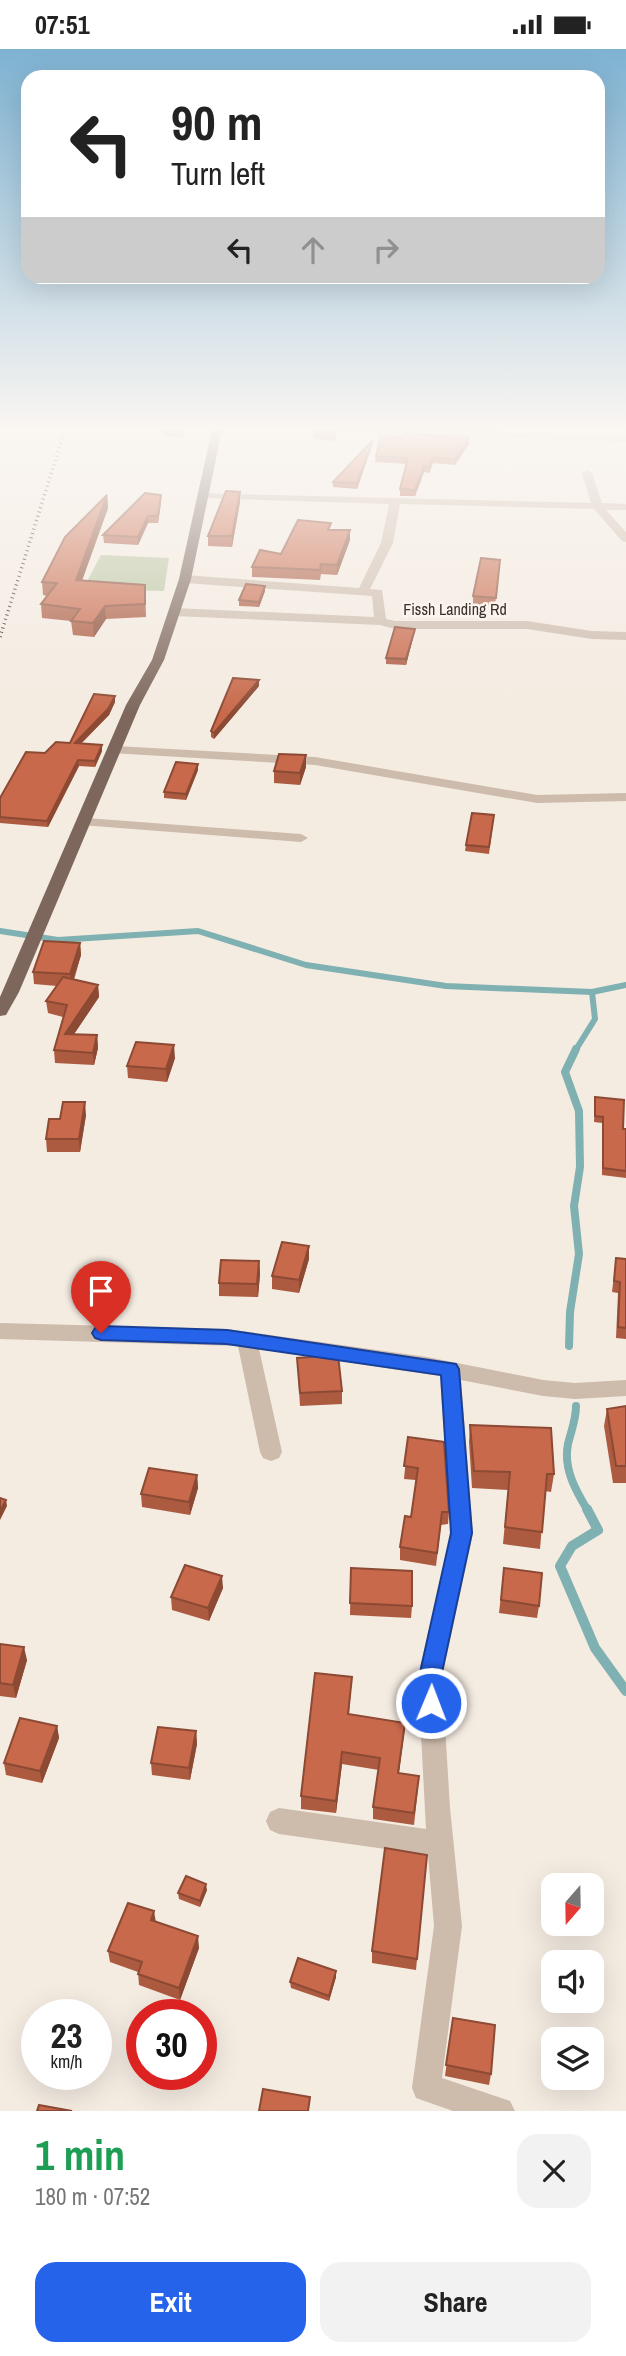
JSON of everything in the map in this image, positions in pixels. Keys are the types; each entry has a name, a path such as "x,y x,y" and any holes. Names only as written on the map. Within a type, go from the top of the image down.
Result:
{"main road":[{"path":"0,1011 86,822 134,705 158,660 185,579 197,522"}],"street":[{"path":"185,579 362,593 387,543 391,522"},
{"path":"611,522 626,539"},
{"name":"Fissh Landing Rd","path":"362,593 378,593 380,621 401,626 527,625 592,635 626,636"},
{"path":"174,612 380,621"},
{"path":"116,750 315,761 537,799 626,797"},
{"path":"86,822 301,838"},
{"path":"0,1331 247,1340 450,1369 575,1391 626,1388"},
{"path":"247,1340 271,1452"},
{"path":"450,1369 462,1533 430,1677 448,1926 426,2088 500,2111"},
{"path":"279,1821 440,1844"}],"green space":[{"path":"101,555 169,558 164,591 83,589"}],"building":[{"path":"80,522 97,522 76,580 145,585 145,604 105,606 93,623 71,621 80,609 41,604 57,583 42,582 65,537"},
{"path":"116,522 145,522 138,537 103,535"},
{"path":"214,522 235,522 232,536 208,536"},
{"path":"297,522 331,523 328,530 350,530 337,565 321,564 320,570 252,567 260,550 281,554"},
{"path":"481,558 500,560 496,598 473,596"},
{"path":"246,584 265,586 259,602 239,600"},
{"path":"395,627 415,629 406,659 386,658"},
{"path":"233,678 259,680 214,733 211,731"},
{"path":"94,694 115,696 108,709 75,743 102,745 95,761 78,760 47,821 0,817 0,798 26,752 45,753 56,742 70,743"},
{"path":"279,754 306,755 300,773 274,771"},
{"path":"176,762 198,764 186,794 164,792"},
{"path":"472,813 494,815 489,847 466,845"},
{"path":"44,941 80,943 70,974 33,972"},
{"path":"63,977 98,985 65,1034 97,1035 93,1053 54,1050 67,1005 46,1001"},
{"path":"136,1042 174,1045 166,1069 127,1066"},
{"path":"595,1097 624,1100 626,1171 603,1168 603,1117 595,1116"},
{"path":"63,1102 85,1102 79,1139 46,1139 49,1119 60,1119"},
{"path":"282,1242 309,1246 299,1280 272,1276"},
{"path":"616,1258 626,1259 626,1328 618,1327 620,1282 614,1281"},
{"path":"221,1260 259,1261 257,1284 219,1283"},
{"path":"338,1355 342,1391 300,1393 297,1358"},
{"path":"626,1406 626,1466 616,1466 607,1409"},
{"path":"470,1425 551,1428 554,1474 547,1474 542,1532 505,1527 510,1472 474,1471"},
{"path":"408,1437 444,1442 449,1512 442,1512 437,1553 400,1547 405,1516 411,1517 418,1468 404,1466"},
{"path":"149,1468 197,1475 189,1502 141,1494"},
{"path":"0,1498 6,1500 0,1511"},
{"path":"185,1565 222,1576 208,1608 171,1597"},
{"path":"351,1568 412,1571 412,1606 350,1603"},
{"path":"504,1568 542,1573 539,1606 501,1600"},
{"path":"0,1644 24,1647 13,1685 0,1683"},
{"path":"315,1673 352,1677 348,1714 405,1723 398,1773 419,1776 414,1813 373,1807 380,1758 342,1752 336,1801 301,1796"},
{"path":"20,1718 57,1726 40,1771 4,1763"},
{"path":"158,1727 196,1731 189,1768 151,1763"},
{"path":"385,1848 427,1855 417,1959 372,1951"},
{"path":"186,1876 206,1884 200,1901 178,1893"},
{"path":"128,1903 154,1911 151,1920 198,1936 179,1988 138,1974 142,1962 108,1951"},
{"path":"298,1958 336,1971 329,1996 290,1982"},
{"path":"453,2018 495,2025 491,2074 446,2065"},
{"path":"263,2089 310,2097 308,2111 259,2111"},
{"path":"39,2105 72,2111 37,2111"}],"waterway":[{"path":"0,931 58,940 198,931 306,965 446,986 592,992"},
{"path":"592,992 626,985"},
{"path":"575,1051 595,1019 592,992"},
{"path":"569,1346 570,1312 579,1254 574,1206 580,1167 579,1111 565,1072 575,1051"},
{"path":"576,1406 567,1462 575,1488 588,1511"},
{"path":"587,1509 598,1530 572,1546 560,1566 595,1648 626,1691"}],"railway":[{"path":"0,637 36,522"}],"route":[{"path":"101,1333 227,1337 450,1369 462,1533 430,1677 431,1703"}]}
